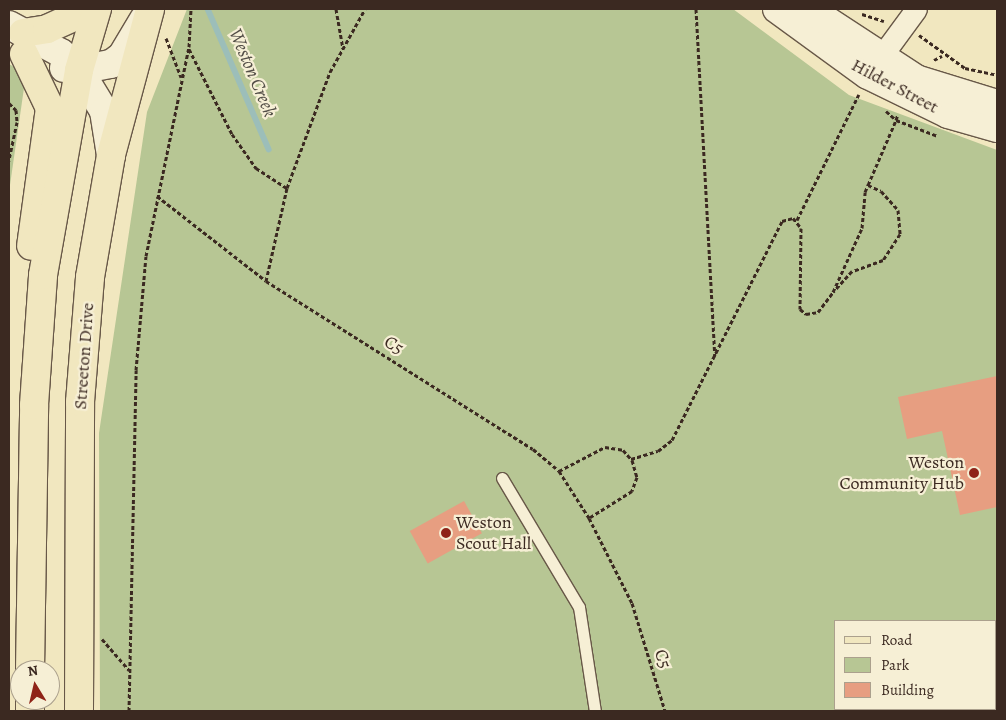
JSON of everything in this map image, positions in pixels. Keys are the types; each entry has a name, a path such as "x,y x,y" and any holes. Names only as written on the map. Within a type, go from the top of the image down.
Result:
{"main road":[{"path":"43,275 30,243 50,108 16,39 47,29 91,9"},
{"path":"30,660 34,405 43,275 79,70 97,9"},
{"name":"Streeton Drive","path":"79,711 80,402 90,277 111,154 150,9"}],"street":[{"path":"79,70 111,64 122,56 150,9"},
{"name":"Hilder Street","path":"777,9 873,67 997,128"},
{"name":"Hilder Street","path":"808,9 873,67"},
{"path":"873,67 910,16"},
{"path":"16,39 61,53 79,70 104,111 111,154"},
{"name":"Hilder Street","path":"911,87 997,104"}],"lane":[{"path":"502,478 579,607 595,711"}],"path":[{"path":"129,711 136,370 146,256 188,47 191,9"},
{"path":"336,9 343,49"},
{"path":"266,281 287,188 343,49 365,9"},
{"path":"696,9 715,356"},
{"path":"853,9 887,22 910,16 942,56 965,68 997,75"},
{"path":"164,34 181,77"},
{"path":"188,47 232,134 256,168 287,188"},
{"path":"833,292 864,222 868,185 911,87 927,64 942,56"},
{"path":"797,220 873,67"},
{"path":"9,103 16,110 17,122 9,161"},
{"path":"797,220 801,228 800,309 806,314 818,312 852,271 882,260 900,234 898,210 881,190 868,185"},
{"name":"C5","path":"157,196 266,281 533,450 558,471 590,518 632,603 664,711"},
{"path":"632,459 658,451 672,440 715,356 774,230 787,218 797,220"},
{"path":"558,471 605,447 623,450 632,459 637,473 632,491 590,518"},
{"path":"79,612 130,671"}],"green space":[{"path":"187,9 733,9 849,95 997,150 997,710 100,711 99,433 147,112"},
{"path":"9,64 26,74 9,192"}],"building":[{"name":"Weston Community Hub","path":"997,376 997,507 960,515 942,431 907,439 898,397"},
{"name":"Weston Scout Hall","path":"464,501 482,533 428,563 410,531"}],"waterway":[{"name":"Weston Creek","path":"208,9 269,149"}],"place":[{"name":"Weston Community Hub","path":"974,473"},
{"name":"Weston Scout Hall","path":"446,533"}]}
